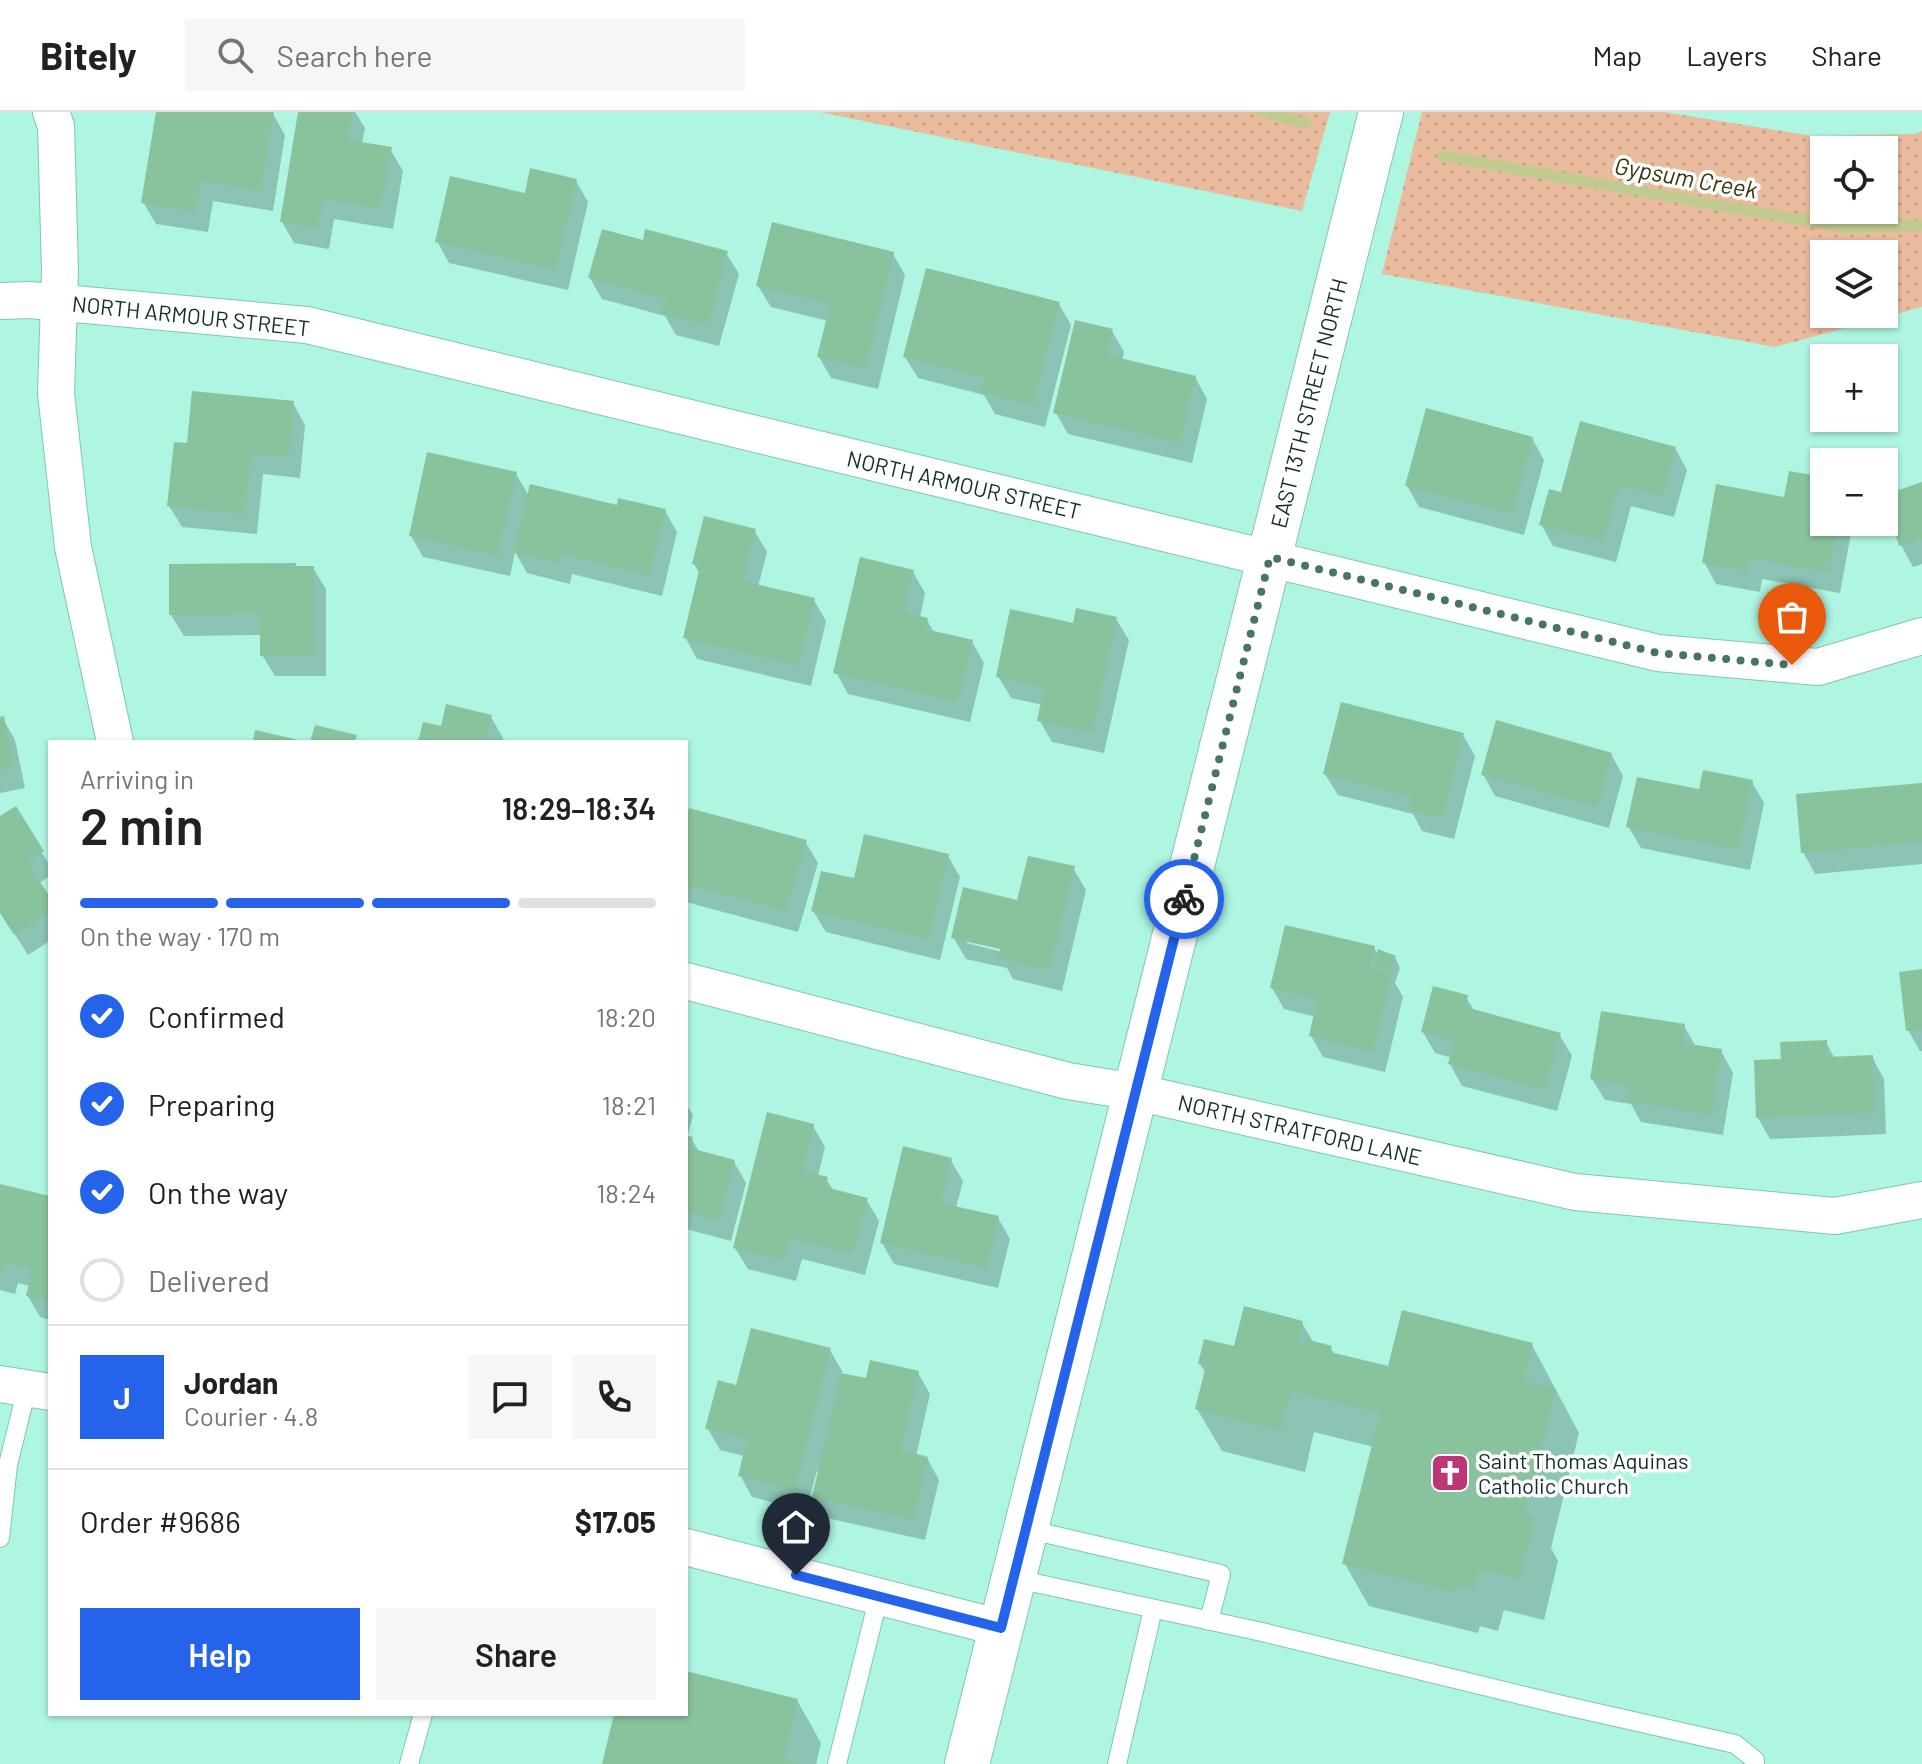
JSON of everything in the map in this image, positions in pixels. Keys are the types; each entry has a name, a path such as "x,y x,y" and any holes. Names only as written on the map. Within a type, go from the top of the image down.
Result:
{"main road":[{"name":"EAST 13TH STREET NORTH","path":"967,1764 1381,112"}],"street":[{"path":"51,112 56,126 59,303 56,393 73,547 115,740"},
{"name":"NORTH ARMOUR STREET","path":"0,301 59,303 307,325 1658,653 1818,667 1922,636"},
{"name":"NORTH STRATFORD LANE","path":"688,982 1068,1081 1136,1092 1575,1192 1835,1216 1922,1200"},
{"path":"688,1548 1001,1628"}],"lane":[{"path":"0,1538 8,1465 26,1388"},
{"path":"1025,1528 1221,1574 1209,1621"},
{"path":"1012,1578 1735,1744 1755,1760 1755,1764"},
{"path":"837,1764 879,1596"},
{"path":"1117,1764 1153,1609"},
{"path":"409,1764 422,1716"}],"shaded area":[{"path":"820,112 1330,112 1302,211"},
{"path":"1422,112 1664,112 1813,136 1915,134 1922,131 1922,307 1898,314 1898,240 1810,240 1810,328 1845,328 1775,347 1382,274"}],"building":[{"path":"156,112 274,112 261,191 201,181 196,212 141,203"},
{"path":"298,112 353,112 348,140 392,147 381,209 323,199 318,228 280,222"},
{"path":"530,168 577,179 556,270 435,242 450,176 525,193"},
{"path":"772,222 894,252 866,369 817,357 830,304 756,286"},
{"path":"602,229 643,240 645,229 728,251 708,326 662,314 666,299 588,278"},
{"path":"926,268 1060,302 1033,406 981,393 985,378 903,357"},
{"path":"1075,320 1113,329 1107,355 1196,376 1180,443 1053,413"},
{"path":"192,391 294,401 289,457 251,454 245,514 167,506 174,442 187,443"},
{"path":"1426,408 1533,437 1513,514 1405,486"},
{"path":"1580,421 1676,447 1662,497 1619,485 1604,542 1539,525 1549,489 1561,492"},
{"path":"427,452 517,472 498,556 409,536"},
{"path":"1789,471 1810,475 1810,536 1836,536 1829,573 1751,558 1748,571 1702,563 1716,484 1784,497"},
{"path":"1922,482 1922,539 1899,546 1896,536 1898,490"},
{"path":"530,484 617,505 618,498 666,509 650,576 561,554 558,563 513,552"},
{"path":"704,516 756,529 743,581 815,598 799,666 683,638 700,566 692,564"},
{"path":"860,557 914,570 904,612 928,618 925,629 973,640 958,702 833,673"},
{"path":"296,563 296,566 314,566 315,655 260,656 260,614 169,615 169,564"},
{"path":"1076,608 1117,617 1093,733 1037,721 1044,687 996,677 1010,609 1073,623"},
{"path":"1341,702 1464,733 1443,818 1408,810 1411,797 1323,774"},
{"path":"446,704 492,715 487,737 495,740 418,740 423,722 441,726"},
{"path":"4,716 14,767 0,770 0,717"},
{"path":"1496,720 1612,753 1598,807 1481,775"},
{"path":"315,725 357,735 356,740 311,740"},
{"path":"255,730 299,740 253,740"},
{"path":"1703,770 1753,780 1739,850 1626,827 1637,777 1699,789"},
{"path":"1922,783 1922,842 1801,853 1796,794"},
{"path":"16,806 44,851 27,862 48,894 48,913 14,935 0,913 0,816"},
{"path":"689,808 807,840 787,911 688,886"},
{"path":"864,834 949,854 929,939 811,911 821,871 854,878"},
{"path":"1028,856 1075,866 1050,970 998,958 1000,949 951,938 963,887 1017,900"},
{"path":"1285,925 1375,946 1370,968 1392,974 1373,1052 1309,1036 1317,1000 1270,988"},
{"path":"1378,949 1396,956 1390,971 1373,964"},
{"path":"1922,969 1922,1029 1906,1031 1899,972"},
{"path":"1433,986 1468,995 1465,1007 1561,1033 1545,1090 1448,1064 1454,1041 1421,1032"},
{"path":"1601,1011 1685,1024 1683,1043 1722,1049 1712,1115 1627,1101 1629,1086 1590,1079"},
{"path":"1827,1040 1827,1057 1873,1055 1875,1113 1756,1118 1754,1060 1781,1059 1780,1042"},
{"path":"767,1112 814,1124 803,1171 828,1177 825,1187 868,1198 853,1254 790,1239 785,1261 733,1248"},
{"path":"688,1136 693,1137 690,1148 735,1160 719,1221 688,1213"},
{"path":"903,1146 952,1158 941,1203 999,1216 987,1268 880,1243"},
{"path":"0,1184 48,1196 48,1302 26,1296 32,1269 7,1263 4,1274 0,1273"},
{"name":"Saint Thomas Aquinas Catholic Church","path":"1244,1306 1303,1321 1298,1343 1304,1345 1306,1339 1332,1346 1330,1352 1388,1366 1402,1310 1533,1343 1524,1381 1556,1389 1525,1515 1535,1517 1520,1579 1480,1569 1475,1590 1456,1585 1454,1592 1342,1564 1380,1413 1291,1391 1281,1431 1195,1409 1206,1366 1198,1364 1204,1339 1234,1346"},
{"path":"751,1328 831,1348 795,1490 738,1476 747,1439 705,1429 718,1380 736,1385"},
{"path":"870,1360 919,1371 901,1450 928,1457 914,1520 812,1497 841,1373 866,1378"},
{"path":"688,1672 798,1699 784,1759 799,1764 602,1764 614,1716 688,1716"}],"waterway":[{"name":"Gypsum Creek","path":"1262,112 1306,123"},
{"name":"Gypsum Creek","path":"1443,156 1847,228 1922,225"}],"way so far":[{"path":"1184,899 1270,557 1658,653 1792,665"}],"place":[{"name":"Saint Thomas Aquinas Catholic Church","path":"1450,1473"}],"route":[{"path":"796,1575 1001,1628 1184,899"}]}
